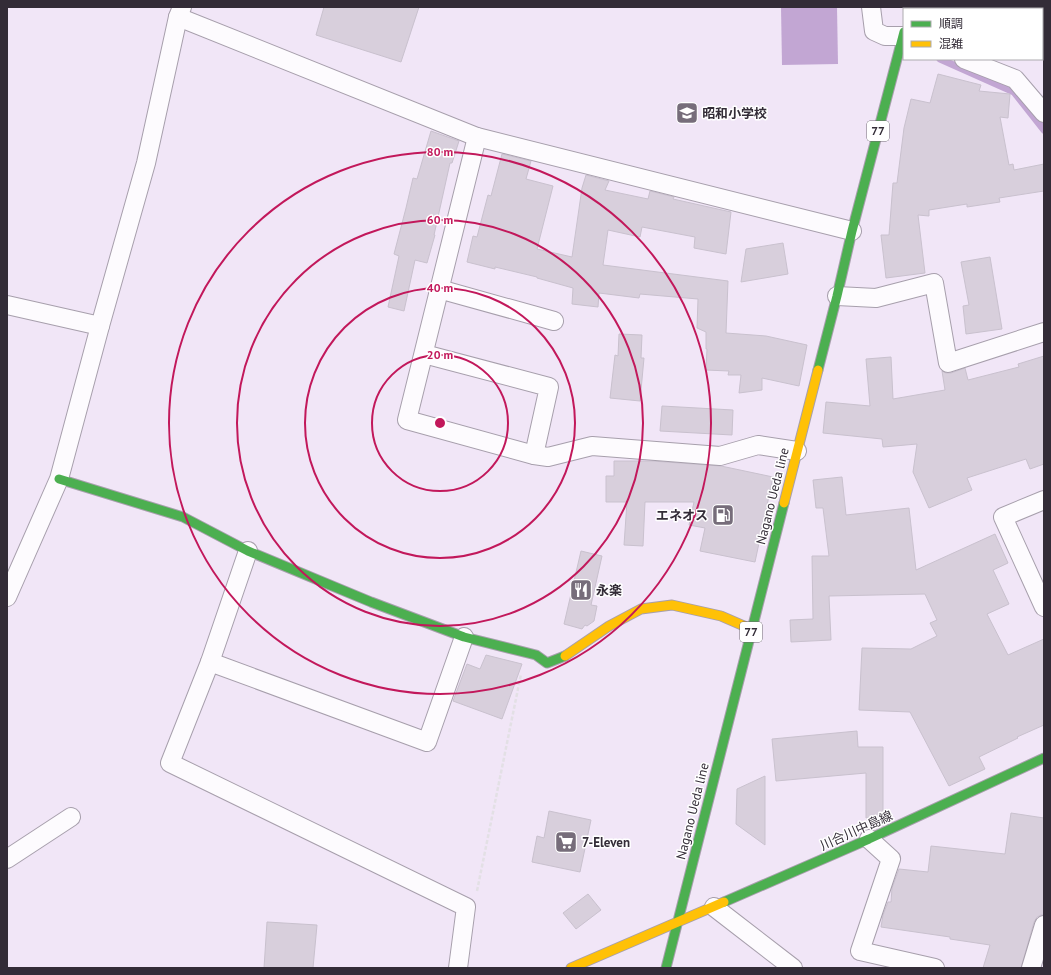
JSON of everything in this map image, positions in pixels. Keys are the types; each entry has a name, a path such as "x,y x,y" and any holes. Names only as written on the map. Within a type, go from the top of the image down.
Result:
{"main road":[{"name":"Nagano Ueda line","path":"666,968 837,296 852,231 903,38"},
{"path":"59,479 183,516 248,551 371,602 464,637 536,655 547,663 563,658 609,626 641,609 672,605 721,616 752,629"},
{"name":"川合川中島線","path":"571,968 868,839 1044,758"}],"street":[{"path":"871,7 874,31 884,36 903,34"},
{"path":"8,590 59,479 146,163 180,12 477,137 852,231"},
{"path":"967,60 1015,79 1044,113"},
{"path":"477,137 407,420 548,458 592,446 720,456 758,445 797,451"},
{"path":"837,296 876,298 934,283 948,363 1044,332"},
{"path":"440,290 554,321"},
{"path":"7,305 100,326"},
{"path":"424,354 549,387 534,455"},
{"path":"1044,500 1003,517 1044,607"},
{"path":"248,551 210,662 170,763 466,907 458,968"},
{"path":"210,662 426,742 464,637"},
{"path":"7,859 71,817"},
{"path":"868,839 891,859 860,951 935,968"},
{"path":"714,906 793,968"},
{"path":"1030,968 1044,925"}],"path":[{"path":"466,907 476,898 522,672 536,655"}],"shaded area":[{"path":"781,7 837,7 838,64 782,65"}],"building":[{"path":"324,7 419,7 401,62 316,35"},
{"path":"938,74 981,85 979,91 1010,94 1008,118 1000,117 1009,165 1013,164 1014,170 1044,164 1044,191 999,198 1000,202 967,207 967,204 929,210 929,216 918,215 925,273 886,278 881,235 889,235 893,183 897,183 904,128 911,99 930,103"},
{"path":"431,131 459,141 452,163 450,163 435,235 427,263 415,260 404,311 388,307 399,256 394,254 413,178 417,179"},
{"path":"502,154 531,161 526,179 553,186 537,249 572,257 582,188 586,175 609,181 605,190 648,199 650,191 674,197 673,199 731,212 726,254 694,248 695,237 642,227 640,237 608,230 603,265 728,281 726,333 766,336 807,345 799,386 762,378 762,390 739,393 741,375 728,375 729,371 706,370 706,332 697,328 698,299 640,294 639,298 599,293 598,307 572,304 573,288 537,277 467,262 473,236 477,237 488,195 491,196"},
{"path":"783,243 788,274 741,282 746,249"},
{"path":"990,257 1002,329 966,334 963,306 969,305 961,262"},
{"path":"619,334 642,335 641,358 644,358 640,401 610,398 615,355 618,356"},
{"path":"1044,356 1044,464 1030,469 1026,459 967,478 972,490 929,508 913,472 917,444 883,447 882,439 823,433 826,402 870,406 866,359 891,357 893,399 945,390 942,371 951,373 965,368 968,380 1019,367 1018,364"},
{"path":"662,406 733,410 732,435 660,431"},
{"path":"614,461 652,461 721,466 773,477 755,562 700,551 705,528 689,525 694,502 645,502 643,546 624,545 627,502 606,502 606,476 614,476"},
{"path":"842,477 846,515 909,508 916,570 995,534 1008,563 993,570 1009,604 987,614 1008,655 1044,639 1044,725 979,757 985,769 949,786 910,712 859,710 862,648 911,649 937,636 930,623 937,620 925,594 829,596 831,640 791,642 790,620 813,619 812,556 829,556 823,508 816,508 813,480"},
{"path":"581,551 602,556 591,605 597,606 594,621 587,626 585,625 582,629 564,624"},
{"path":"486,655 522,664 502,719 453,701 467,664 480,669"},
{"path":"857,731 858,747 883,747 883,817 866,818 866,773 776,781 772,739"},
{"path":"765,776 765,845 736,824 737,789"},
{"path":"549,811 591,820 580,872 532,862 537,836 544,838"},
{"path":"1011,813 1044,818 1044,915 1037,917 1034,922 1021,968 983,968 990,945 950,939 950,937 881,927 883,915 888,902 891,902 892,888 899,869 928,872 931,846 1005,854"},
{"path":"588,894 601,910 576,929 563,913"},
{"path":"267,922 317,925 313,968 264,968"}],"waterway":[{"path":"942,60 1014,92 1044,130"}],"traffic: fast":[{"path":"818,370 852,231 903,36"},
{"path":"59,479 183,517 248,551 371,602 464,637 536,655 547,663 565,656"},
{"path":"666,968 784,503"},
{"path":"724,902 869,839 1044,758"}],"traffic: slow":[{"path":"784,503 818,370"},
{"path":"565,656 609,626 641,609 672,605 721,616 751,629"},
{"path":"571,968 724,902"}],"place":[{"name":"昭和小学校","path":"687,113"},
{"name":"エネオス","path":"723,515"},
{"name":"永楽","path":"581,590"},
{"name":"7-Eleven","path":"566,842"}]}
